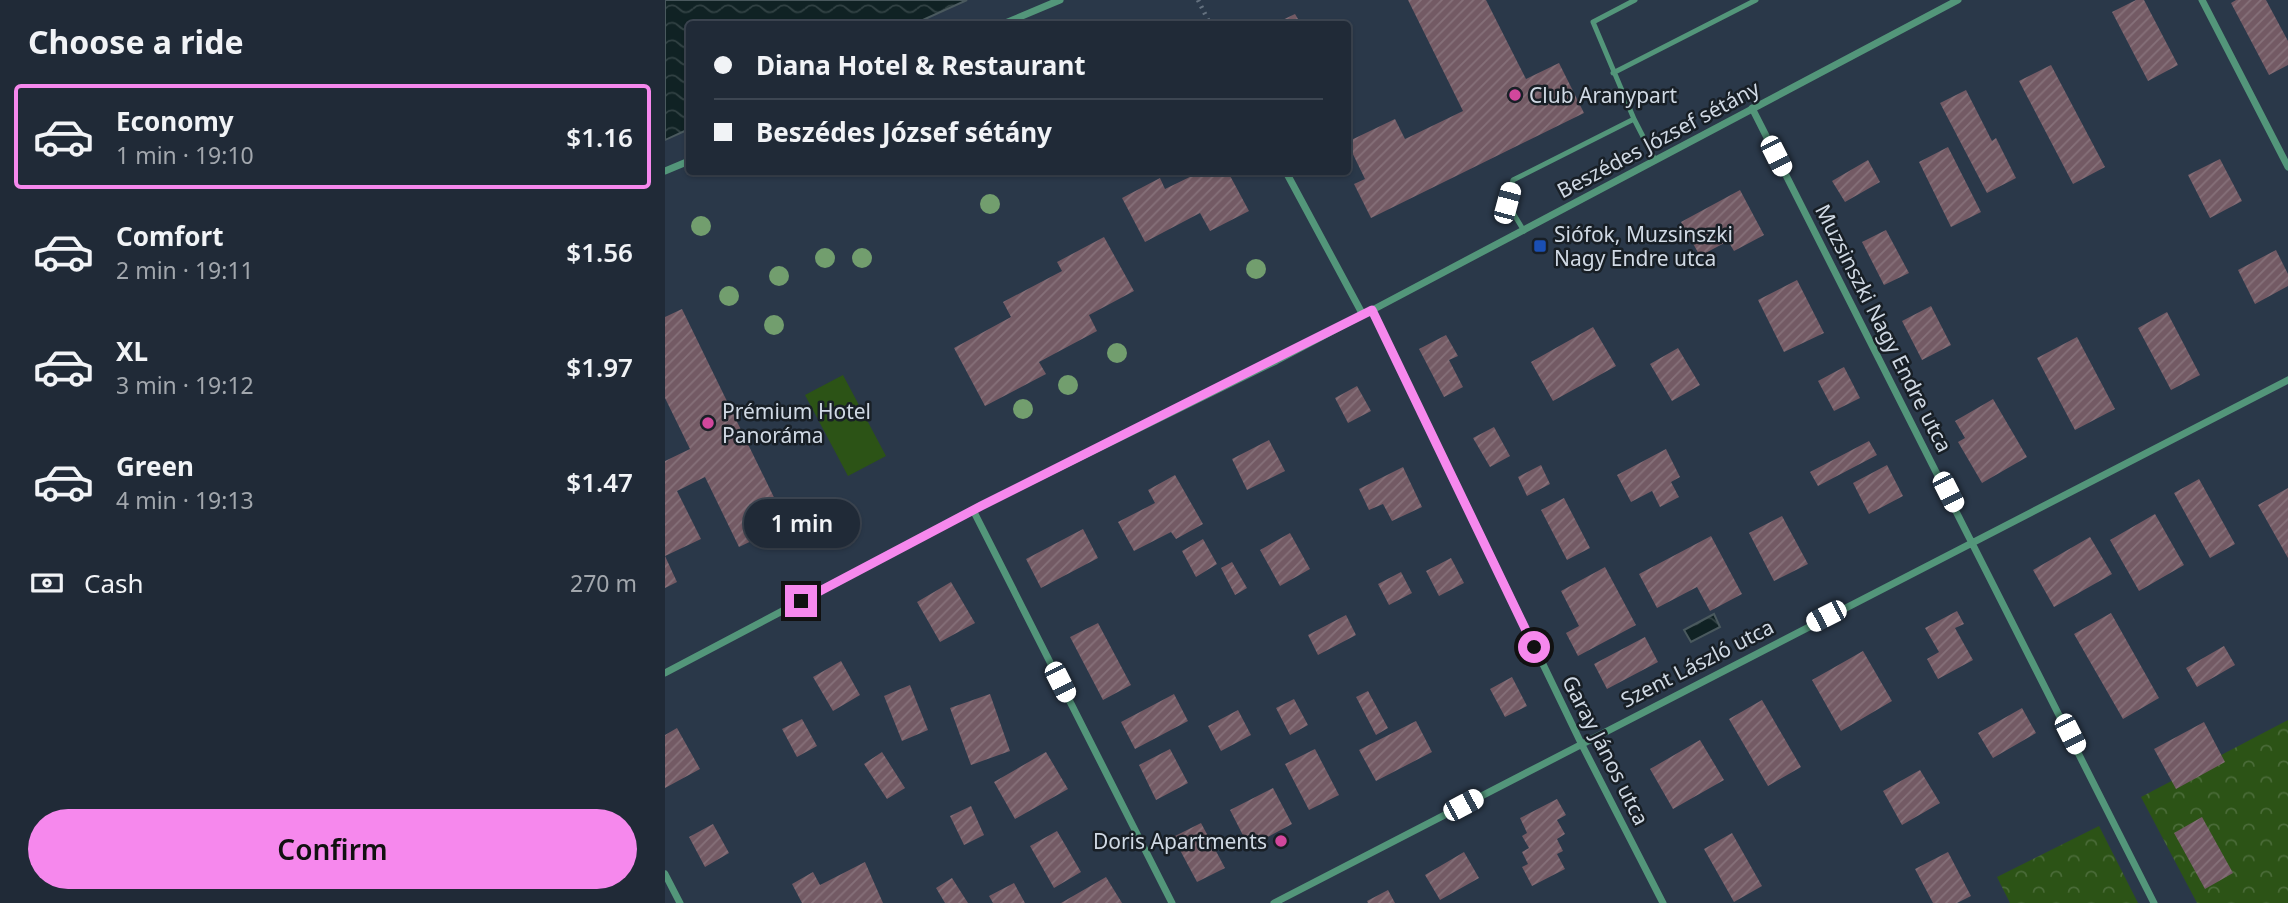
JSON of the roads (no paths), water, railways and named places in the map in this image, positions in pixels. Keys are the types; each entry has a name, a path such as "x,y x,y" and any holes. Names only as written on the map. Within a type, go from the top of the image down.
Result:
{"street":[{"path":"1010,21 1060,0"},
{"name":"Beszédes József sétány","path":"665,673 973,510 1363,315 1958,0"},
{"path":"2202,0 2288,167"},
{"name":"Muzsinszki Nagy Endre utca","path":"1752,108 1973,540 2154,903"},
{"path":"665,171 686,162"},
{"path":"1288,175 1363,315"},
{"name":"Garay János utca","path":"1372,310 1581,743 1663,903"},
{"name":"Szent László utca","path":"1274,903 1973,540 2288,380"},
{"path":"973,510 1172,903"},
{"path":"665,874 680,903"}],"lane":[{"path":"1635,0 1593,22 1613,73 1655,160"},
{"path":"1613,73 1756,0"},
{"path":"1524,231 1507,203 1513,180 1634,119"}],"water":[{"path":"665,0 967,0 921,21 686,21 686,130 665,140"},
{"path":"1714,614 1720,627 1691,642 1684,630"}],"place":[{"name":"Club Aranypart","path":"1515,95"},
{"name":"Siófok, Muzsinszki Nagy Endre utca","path":"1540,246"},
{"name":"Prémium Hotel Panoráma","path":"708,423"},
{"name":"Doris Apartments","path":"1281,841"}]}
